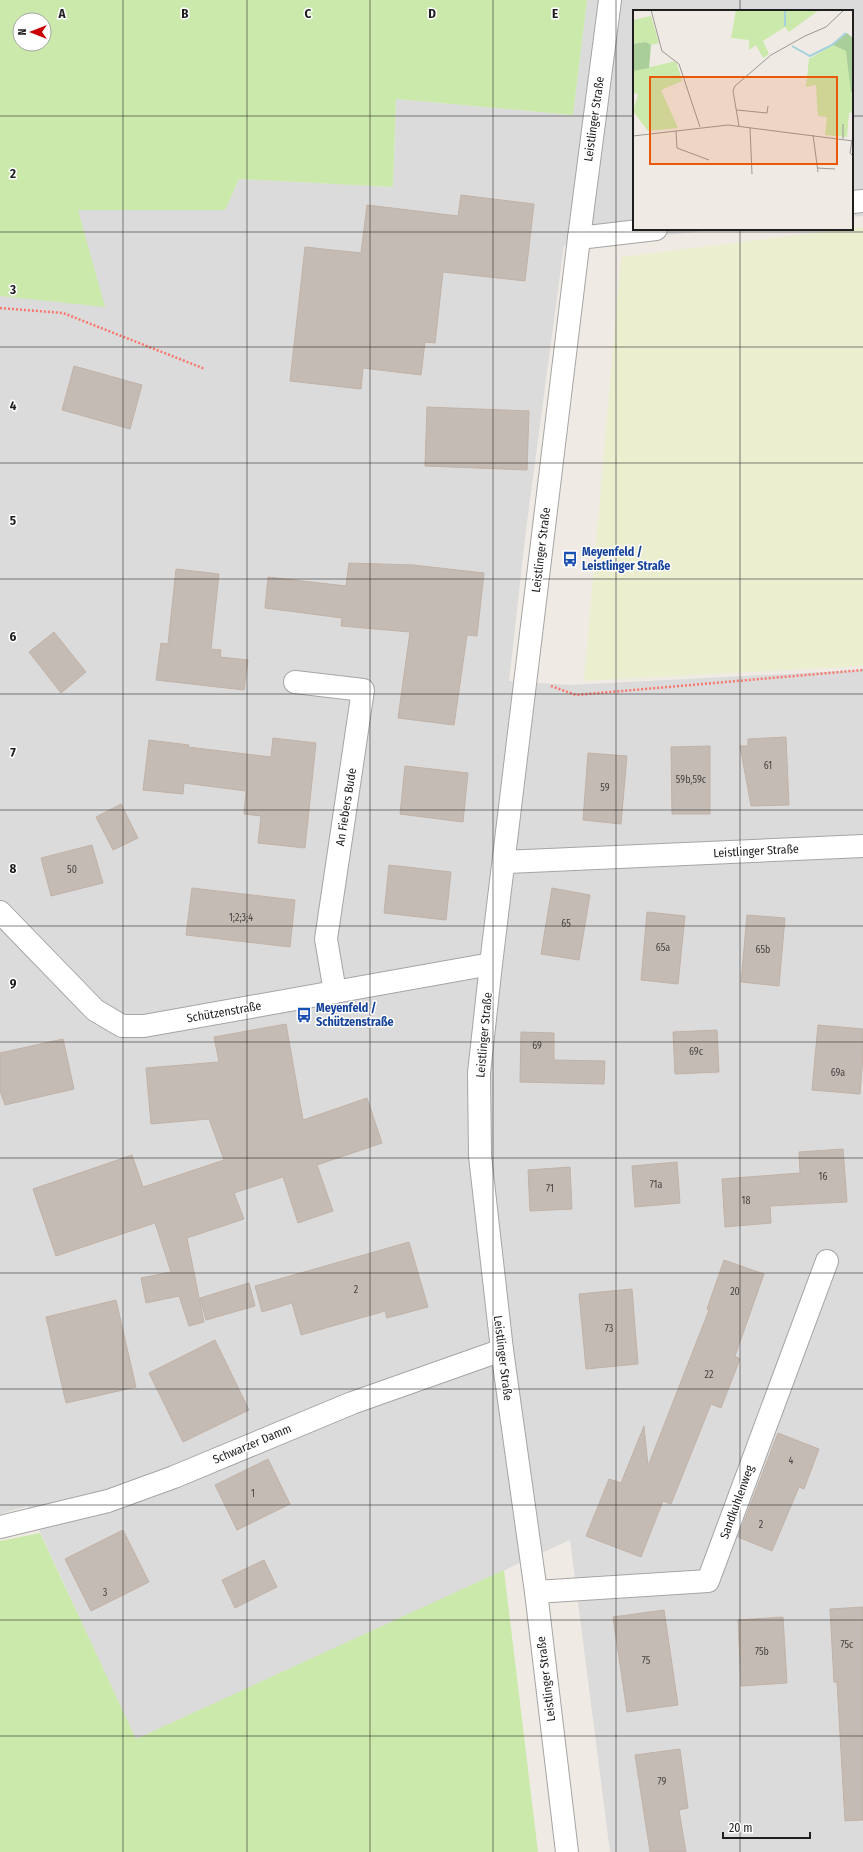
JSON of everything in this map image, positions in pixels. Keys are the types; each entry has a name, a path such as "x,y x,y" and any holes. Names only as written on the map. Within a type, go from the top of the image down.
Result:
{"street":[{"name":"Leistlinger Straße","path":"567,1852 536,1592 502,1350 480,1156 479,1074 579,238 610,0"},
{"path":"853,202 863,201"},
{"path":"579,238 647,230"},
{"name":"An Fiebers Bude","path":"295,682 363,690 326,939 335,992"},
{"name":"Leistlinger Straße","path":"505,862 863,846"},
{"name":"Schützenstraße","path":"0,912 95,1010 122,1026 144,1026 491,964"},
{"name":"Sandkuhlenweg","path":"536,1592 708,1581 827,1261"},
{"name":"Schwarzer Damm","path":"0,1527 108,1501 174,1477 352,1403 502,1350"}],"path":[{"path":"0,308 63,313 205,369"},
{"path":"525,686 556,687 576,695 863,670"}],"shaded area":[{"path":"587,0 863,0 863,216 853,217 853,10 633,10 633,230 716,230 564,245 526,530 509,681 570,685 863,670 863,1852 610,1852 570,1540 136,1740 28,1506 0,1514 0,296 104,306 77,210 225,210 239,179 393,187 396,99 573,115"}],"green space":[{"path":"0,0 587,0 573,115 396,99 393,187 239,179 225,210 78,210 105,307 0,296"},
{"path":"863,227 863,666 584,681 621,257 839,230 853,230 853,228"},
{"path":"40,1533 136,1739 504,1570 538,1852 0,1852 0,1541"}],"building":[{"path":"461,195 534,204 525,281 443,272 435,343 425,342 421,375 363,368 361,389 290,381 305,247 361,253 367,205 458,216"},
{"path":"74,366 142,385 130,429 62,410"},
{"path":"427,407 529,411 527,470 425,466"},
{"path":"349,563 413,565 484,573 477,636 467,635 454,725 398,718 410,632 341,626 342,618 265,608 268,577 346,586"},
{"path":"176,569 219,574 211,649 221,650 220,657 248,660 244,690 156,680 161,643 168,644"},
{"path":"54,632 86,672 61,693 29,652"},
{"path":"786,737 789,805 751,806 740,746 748,746 748,739"},
{"path":"273,738 316,743 305,848 258,843 261,816 244,814 246,791 184,783 183,794 143,790 149,740 189,745 188,747 271,757"},
{"path":"710,746 710,814 672,814 671,747"},
{"path":"588,753 627,756 621,824 583,820"},
{"path":"405,766 468,773 463,822 400,814"},
{"path":"121,804 138,838 113,850 96,817"},
{"path":"92,845 103,883 51,896 41,858"},
{"path":"389,865 451,872 446,920 384,913"},
{"path":"192,888 295,900 290,947 186,935"},
{"path":"552,888 590,895 579,960 541,954"},
{"path":"647,912 685,916 678,984 641,980"},
{"path":"747,915 785,918 779,986 741,982"},
{"path":"286,1024 303,1120 367,1098 382,1143 317,1165 333,1211 298,1223 283,1177 234,1193 244,1219 187,1238 204,1322 189,1326 179,1296 146,1303 141,1278 171,1272 155,1223 56,1256 33,1189 132,1155 143,1187 224,1160 209,1119 151,1124 146,1068 219,1062 214,1037"},
{"path":"818,1025 863,1029 863,1056 860,1094 812,1090"},
{"path":"717,1030 719,1072 675,1074 673,1032"},
{"path":"521,1032 554,1033 554,1060 605,1061 604,1084 520,1082"},
{"path":"63,1039 74,1089 5,1105 0,1091 0,1053"},
{"path":"843,1149 847,1202 770,1206 771,1223 725,1227 722,1179 800,1173 799,1152"},
{"path":"677,1162 680,1203 635,1207 632,1166"},
{"path":"570,1167 572,1209 530,1211 528,1170"},
{"path":"409,1242 428,1307 387,1318 385,1311 301,1335 292,1303 262,1312 255,1286"},
{"path":"724,1260 764,1274 735,1356 740,1359 721,1408 711,1404 671,1504 663,1501 641,1557 586,1536 609,1479 621,1483 644,1426 648,1466 709,1310 707,1309"},
{"path":"249,1283 255,1306 206,1320 200,1298"},
{"path":"632,1289 638,1364 586,1369 579,1294"},
{"path":"116,1300 136,1387 66,1403 46,1317"},
{"path":"215,1340 249,1410 183,1442 149,1373"},
{"path":"778,1433 819,1449 804,1489 799,1487 772,1551 738,1537"},
{"path":"268,1459 290,1504 237,1530 215,1485"},
{"path":"123,1530 149,1582 91,1611 65,1559"},
{"path":"264,1560 277,1587 235,1608 222,1580"},
{"path":"863,1607 863,1820 845,1821 837,1682 834,1682 830,1609"},
{"path":"664,1610 678,1705 627,1712 613,1617"},
{"path":"783,1617 787,1683 741,1686 738,1620"},
{"path":"680,1749 688,1808 679,1810 686,1852 650,1852 635,1755"}],"place":[{"name":"Meyenfeld / Leistlinger Straße","path":"570,559"},
{"name":"Meyenfeld / Schützenstraße","path":"304,1015"}]}
